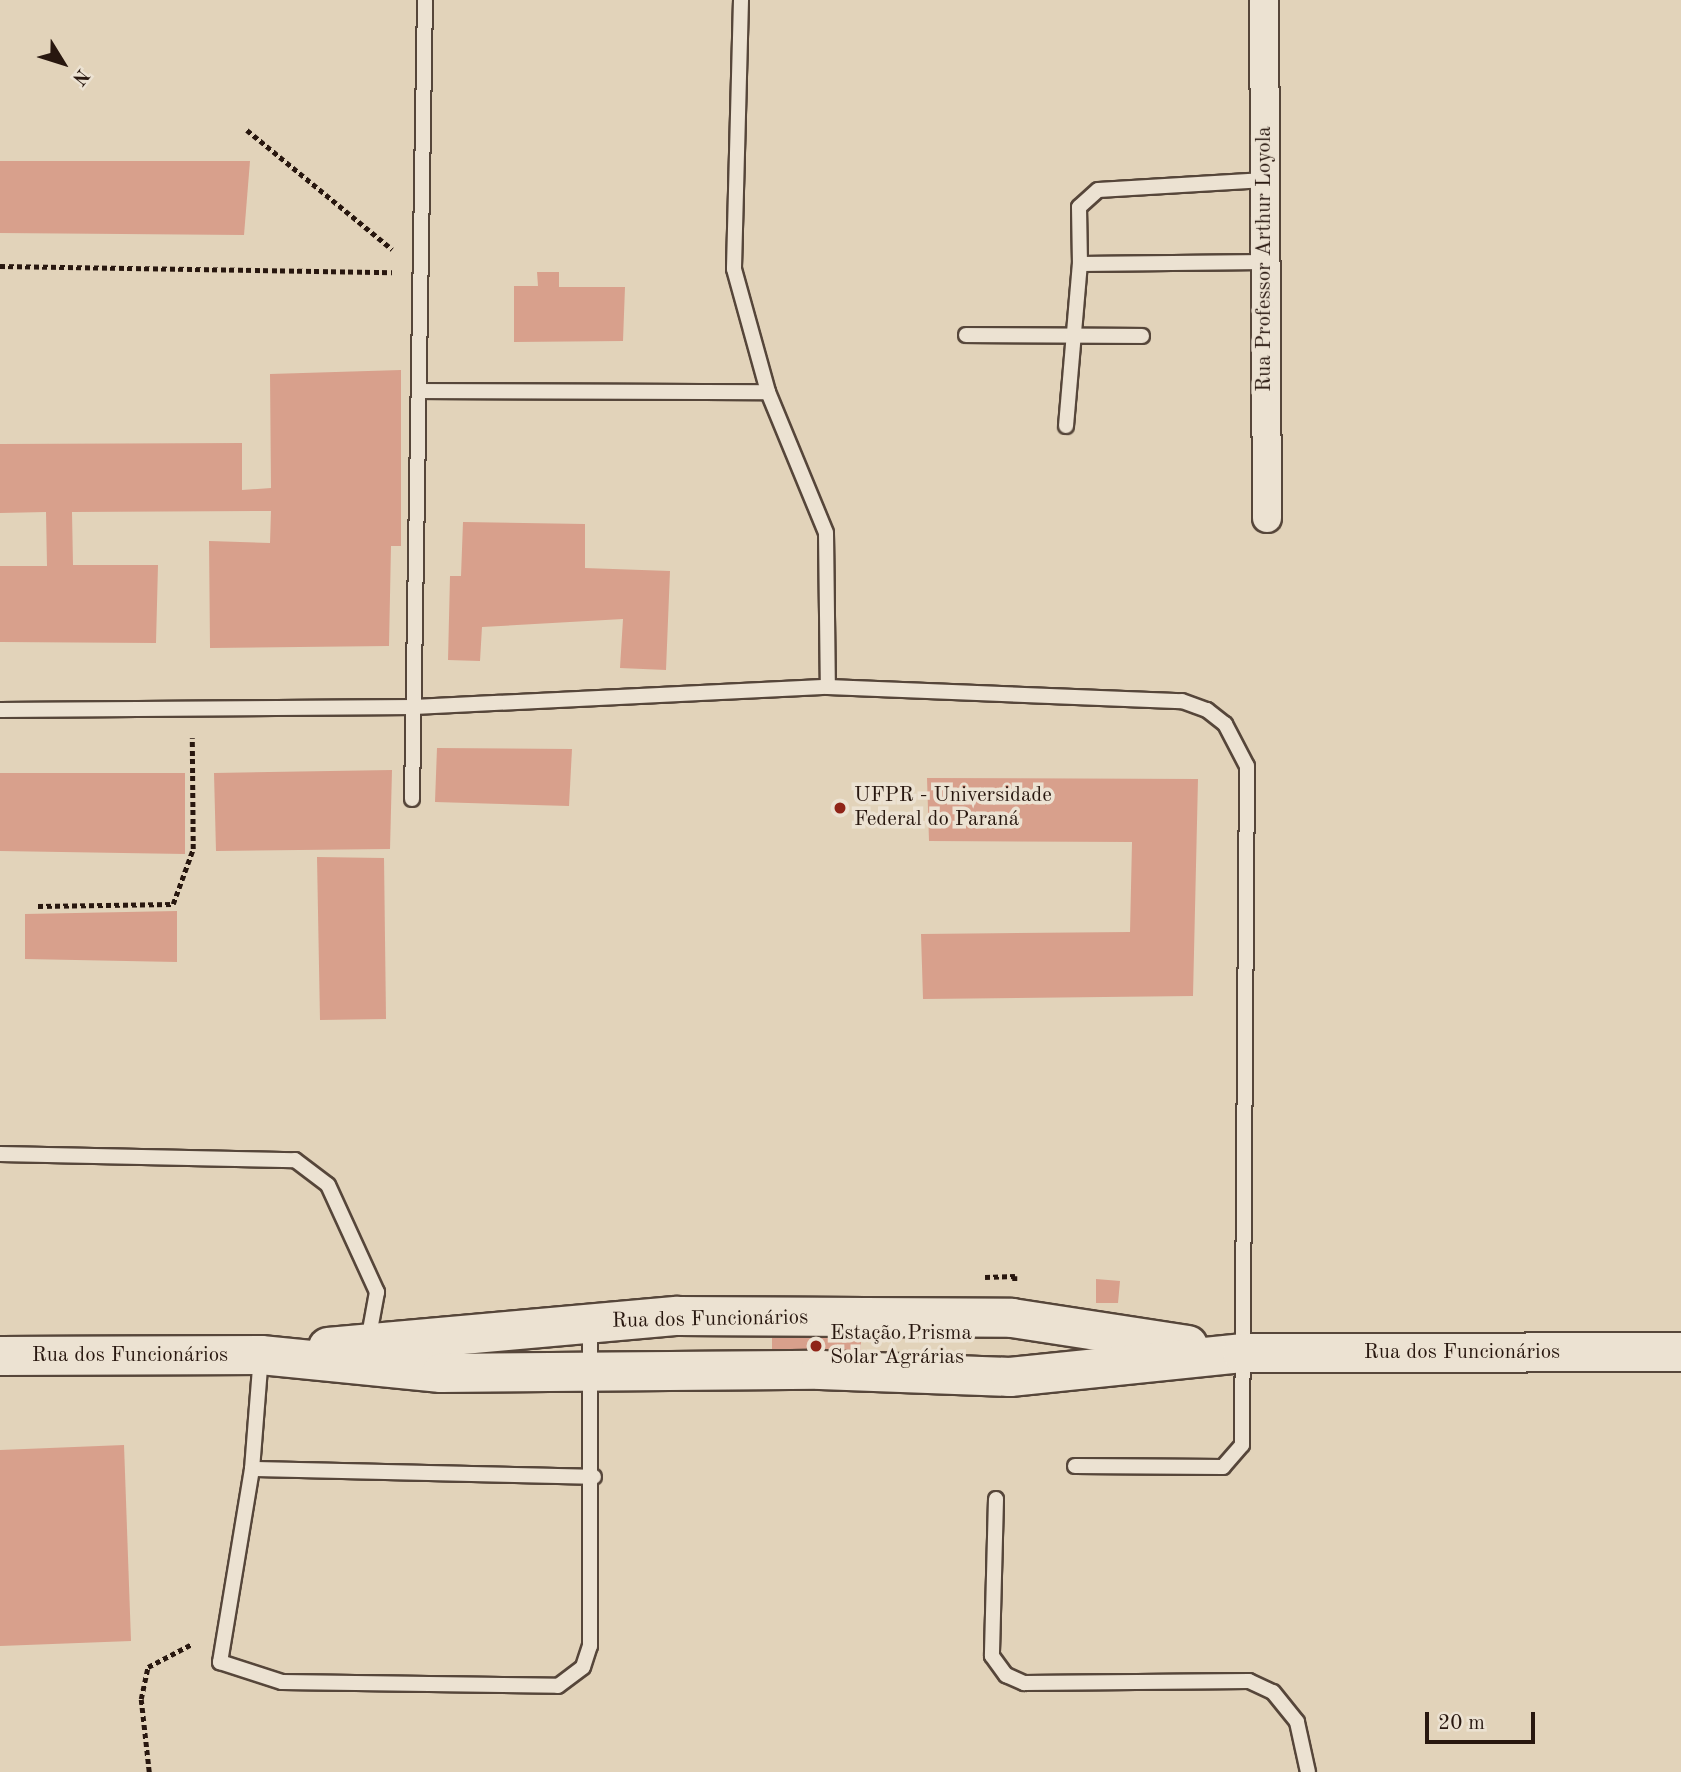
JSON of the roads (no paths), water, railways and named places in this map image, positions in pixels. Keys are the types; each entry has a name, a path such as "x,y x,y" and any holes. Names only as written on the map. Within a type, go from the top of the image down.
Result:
{"street":[{"name":"Rua Professor Arthur Loyola","path":"1264,0 1267,518"},
{"name":"Rua dos Funcionários","path":"261,1355 367,1342 678,1316 1012,1318 1242,1353"},
{"name":"Rua dos Funcionários","path":"0,1356 261,1355 420,1372 1010,1377 1242,1353 1681,1352"}],"lane":[{"path":"412,799 425,0"},
{"path":"741,0 734,269 768,392 826,533 828,687"},
{"path":"1066,426 1080,264 1079,207 1085,195 1265,180"},
{"path":"1080,264 1265,262"},
{"path":"967,335 1142,337"},
{"path":"419,391 768,392"},
{"path":"0,710 414,708 828,687 1182,701 1225,724 1240,746 1247,766 1242,1445 1223,1467 1075,1466"},
{"path":"0,1154 295,1160 328,1185 377,1292 367,1342"},
{"path":"261,1355 252,1469 220,1662 282,1682 558,1686 583,1667 590,1646 594,1476 590,1323"},
{"path":"252,1469 594,1476"},
{"path":"996,1499 992,1656 1006,1675 1024,1683 1249,1681 1273,1692 1297,1723 1308,1772"}],"place":[{"name":"UFPR - Universidade Federal do Paraná","path":"840,808"},
{"name":"Estação Prisma Solar Agrárias","path":"816,1346"}]}
